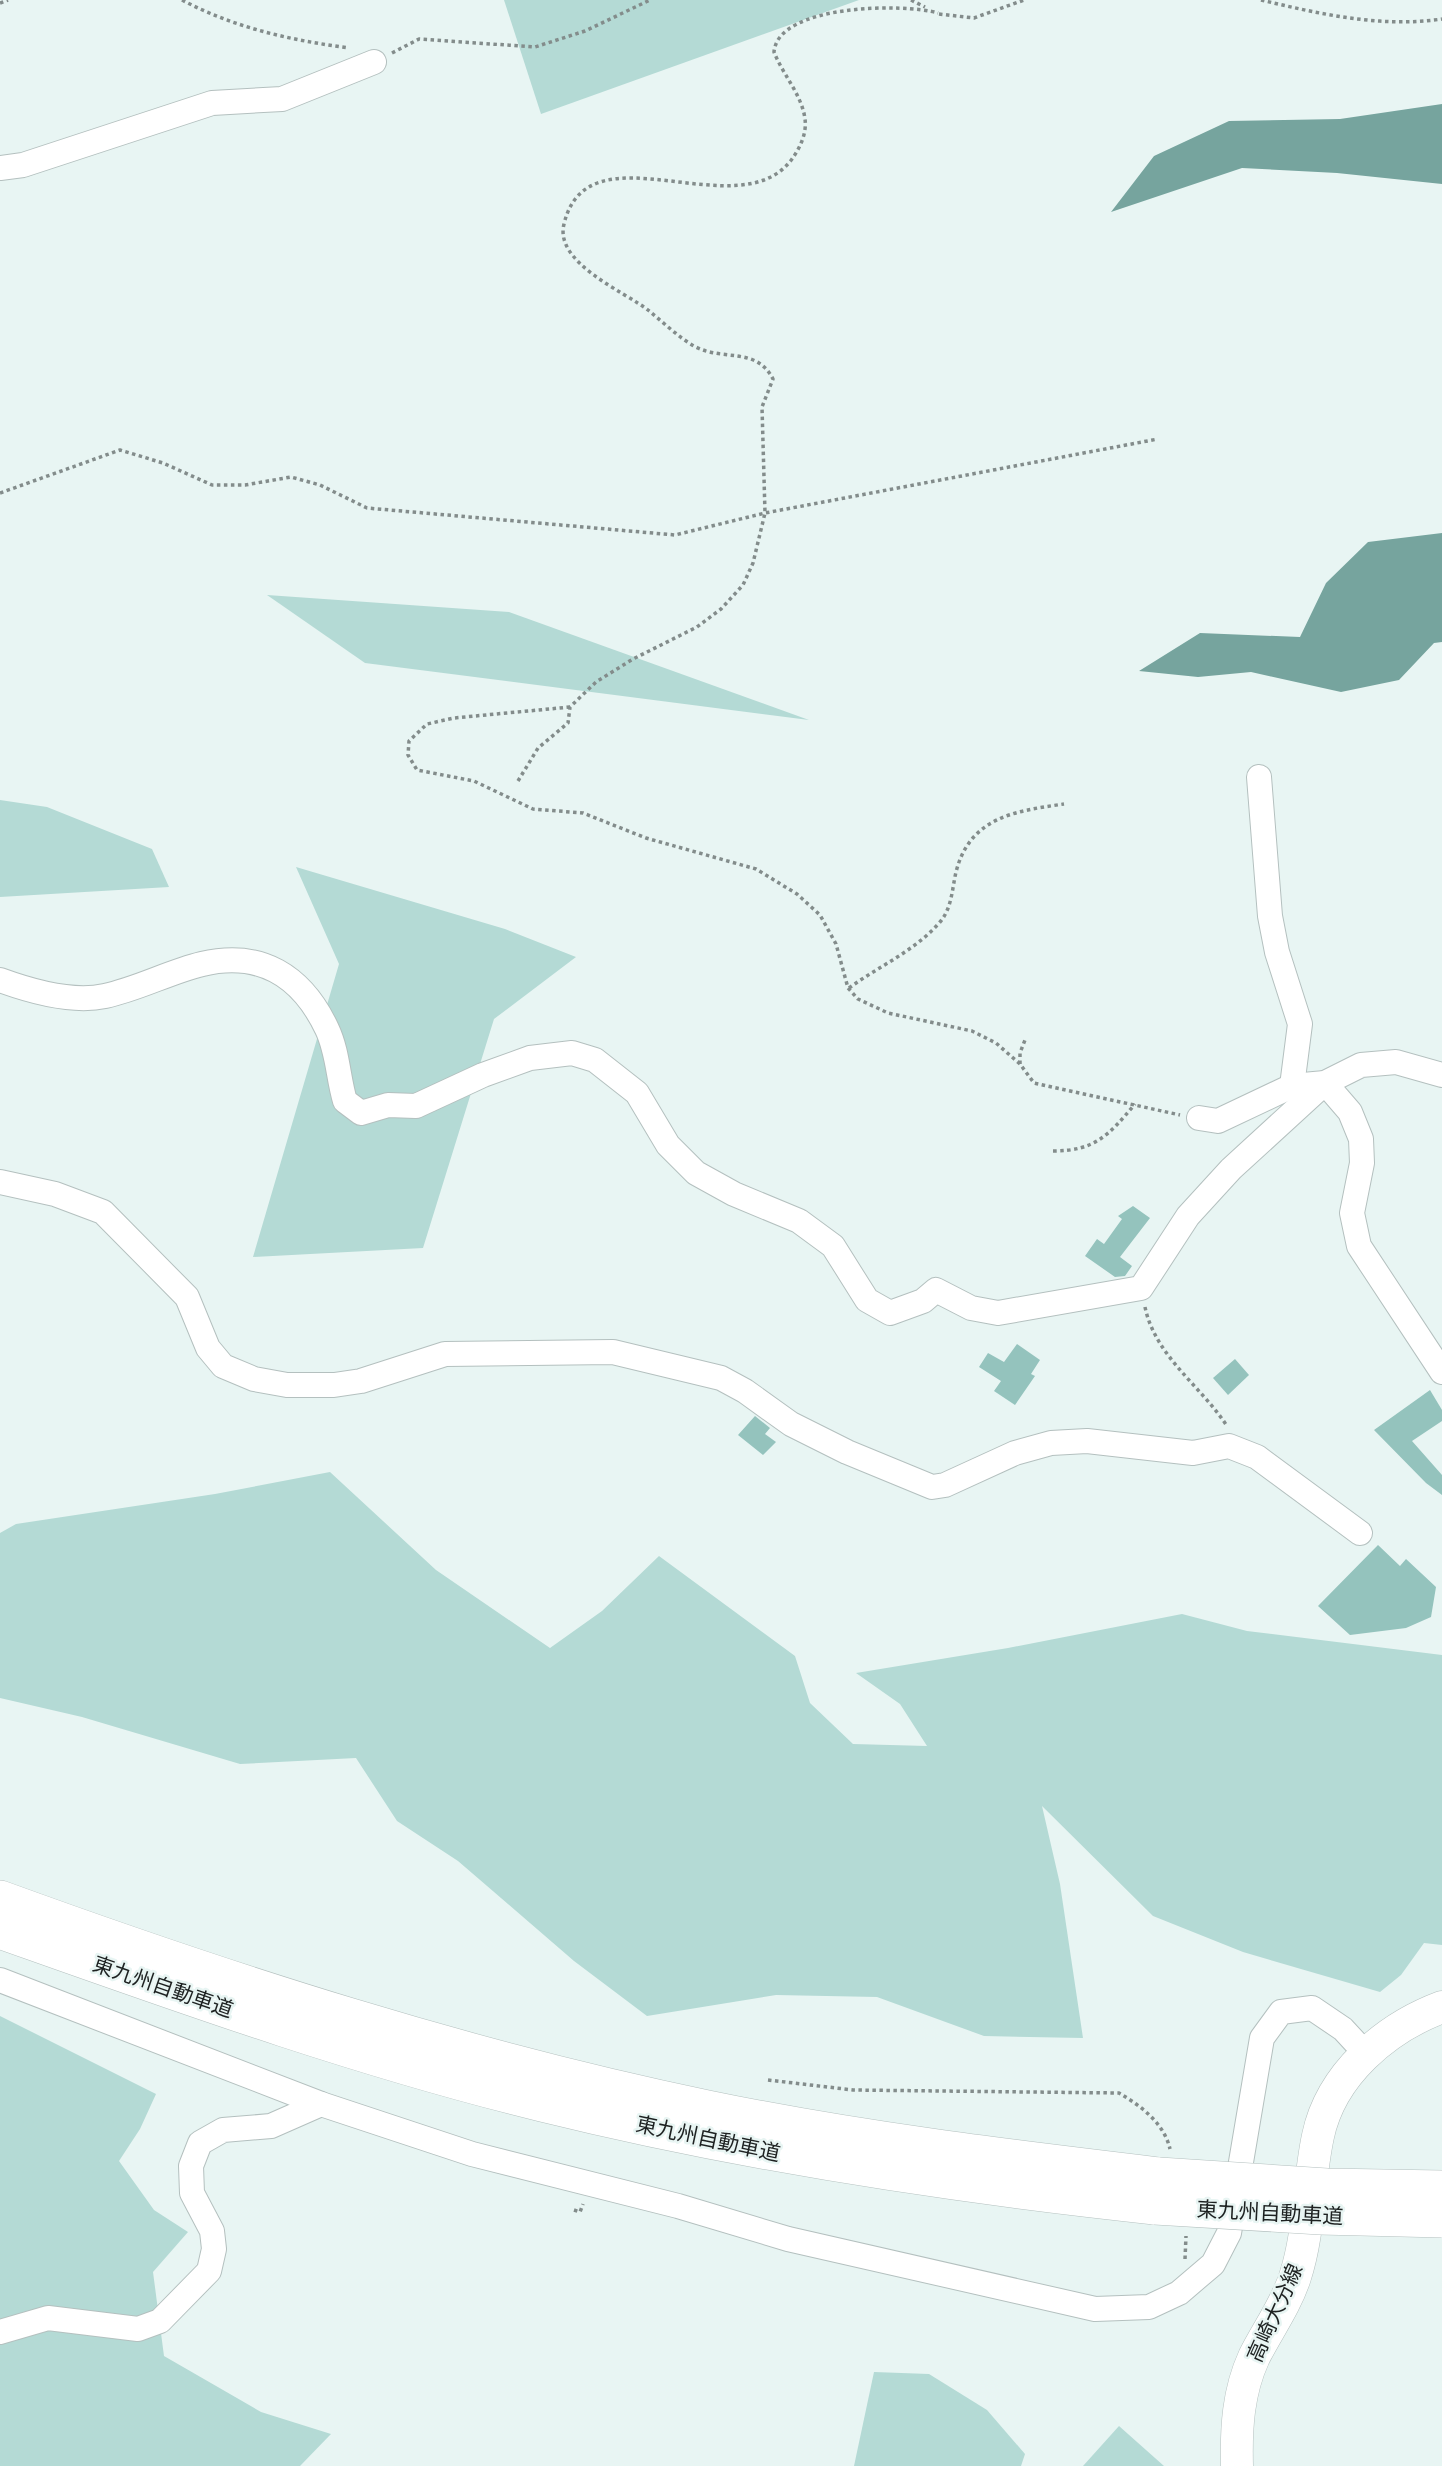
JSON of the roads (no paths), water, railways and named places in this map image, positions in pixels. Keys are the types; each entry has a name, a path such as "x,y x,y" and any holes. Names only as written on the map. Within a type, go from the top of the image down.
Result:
{"highway":[{"name":"東九州自動車道","path":"0,1899 226,1976 541,2071 709,2109 954,2151 1161,2178 1327,2187 1442,2189"},
{"name":"東九州自動車道","path":"0,1930 392,2062 541,2103 845,2166 1003,2190 1161,2178 1320,2216 1442,2219"}],"main road":[{"name":"高崎大分線","path":"1237,2466 1241,2393 1253,2360 1294,2281 1303,2251 1319,2132 1338,2089 1366,2054 1394,2031 1442,2007"}],"street":[{"path":"0,168 23,165 212,103 282,99 374,62"},
{"path":"1259,777 1269,916 1277,952 1300,1024 1292,1086"},
{"path":"0,980 65,996 103,997 204,963 253,962 270,965 292,980 314,1003 328,1031 345,1101 361,1113 388,1105 416,1106 483,1075 530,1058 572,1053 595,1060 637,1093 668,1145 696,1173 734,1194 799,1221 833,1246 867,1300 890,1313 923,1301 936,1290 971,1308 998,1313 1141,1288 1188,1216 1231,1169 1325,1083 1361,1065 1396,1062 1442,1076"},
{"path":"1199,1118 1217,1121 1292,1086 1325,1083"},
{"path":"1325,1083 1350,1112 1361,1139 1362,1163 1352,1213 1359,1246 1442,1372"},
{"path":"0,1182 55,1194 103,1212 187,1297 208,1348 223,1366 254,1379 287,1385 334,1385 361,1381 445,1354 613,1352 720,1378 745,1391 791,1424 858,1457 932,1487 945,1485 1015,1453 1051,1443 1087,1441 1193,1453 1229,1446 1257,1457 1360,1533"},
{"path":"0,1980 321,2104 472,2154 678,2206 788,2239 1095,2309 1149,2307 1180,2292 1213,2264 1229,2233 1262,2038 1281,2012 1311,2008 1343,2029 1366,2054"},
{"path":"0,2332 48,2318 138,2329 160,2321 209,2271 214,2249 212,2231 192,2193 191,2166 200,2143 223,2130 271,2126 321,2104"}]}
